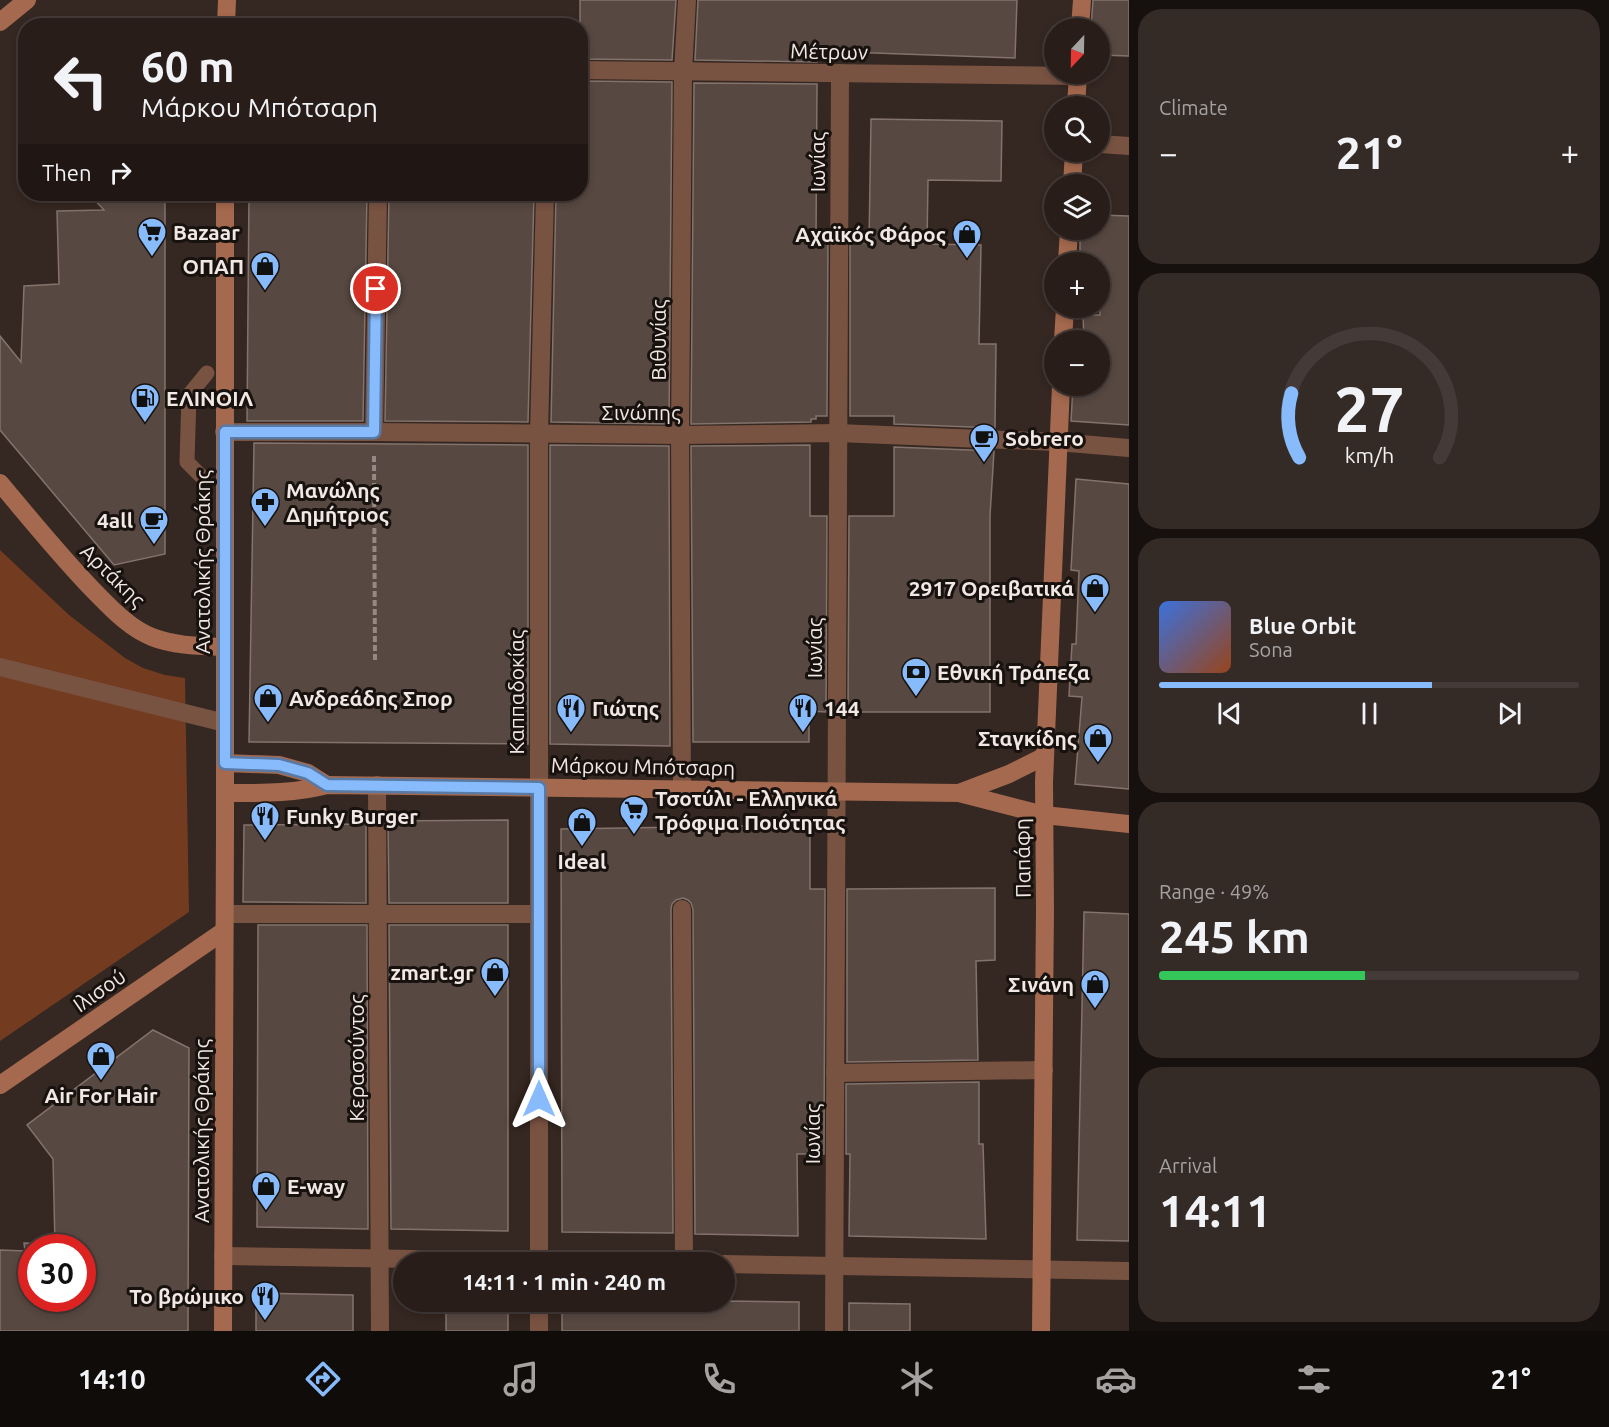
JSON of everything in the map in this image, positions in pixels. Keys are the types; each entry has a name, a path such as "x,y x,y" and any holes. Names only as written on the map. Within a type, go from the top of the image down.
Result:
{"street":[{"path":"0,22 27,0"},
{"path":"226,18 227,0"},
{"name":"Βιθυνίας","path":"682,789 680,435 682,72 687,0"},
{"path":"1081,18 1082,0"},
{"name":"Μέτρων","path":"588,70 1044,75"},
{"name":"Ιωνίας","path":"834,1331 840,73"},
{"path":"1110,145 1129,146"},
{"name":"Ανατολικής Θράκης","path":"223,1331 225,201"},
{"path":"374,432 378,201"},
{"name":"Καππαδοκίας","path":"539,1252 539,434 545,201"},
{"name":"Παπάφη","path":"1041,1331 1045,756 1060,396"},
{"name":"Σινώπης","path":"225,432 680,435 838,433 1058,442 1129,448"},
{"name":"Αρτάκης","path":"0,483 66,562 108,605 136,629 152,637 173,643 225,647"},
{"path":"0,667 225,723"},
{"name":"Μάρκου Μπότσαρη","path":"959,793 1009,774 1045,756"},
{"name":"Μάρκου Μπότσαρη","path":"225,763 279,765 308,773 327,785"},
{"name":"Μάρκου Μπότσαρη","path":"225,793 280,793 327,785 377,785 959,793 1044,815 1129,824"},
{"name":"Κερασούντος","path":"377,785 380,1331"},
{"path":"682,909 684,1252"},
{"path":"225,922 378,914 538,914"},
{"name":"Ιλισού","path":"0,1085 225,922"},
{"path":"835,1073 1044,1070"},
{"path":"223,1256 393,1259"},
{"path":"735,1264 1129,1271"},
{"path":"539,1312 539,1331"}],"lane":[{"path":"205,480 187,462 189,395 207,373"}],"path":[{"path":"374,432 375,663"}],"shaded area":[{"path":"0,550 69,615 125,658 143,668 185,678 189,912 0,1041"}],"building":[{"path":"580,0 676,0 672,60 588,59 588,18 580,18"},
{"path":"698,0 1017,0 1015,58 817,51 817,62 695,60"},
{"path":"1093,0 1129,0 1129,56 1110,55 1110,18 1092,18"},
{"path":"588,81 672,82 669,424 551,422 556,201 588,201"},
{"path":"694,83 817,84 816,242 828,242 827,416 816,416 816,419 811,419 811,422 691,424"},
{"path":"871,119 1002,121 1001,181 928,180 927,244 981,245 979,344 996,344 995,428 894,424 894,416 850,416 850,242 869,243"},
{"path":"96,201 165,201 165,554 114,565 0,430 0,336 21,362 24,286 59,284 57,211 104,210"},
{"path":"249,201 367,201 363,421 247,421"},
{"path":"389,201 534,201 528,422 385,421"},
{"path":"1110,215 1129,216 1129,425 1071,421 1072,396 1110,396 1110,330 1084,330 1083,318 1110,318 1110,252 1080,252 1080,240 1110,240"},
{"path":"254,443 528,445 528,744 249,742"},
{"path":"550,445 669,446 670,746 550,744"},
{"path":"810,445 810,516 827,516 826,712 809,711 809,742 693,742 691,446"},
{"path":"894,447 994,451 990,516 990,712 848,712 849,516 894,516"},
{"path":"1076,479 1129,484 1129,789 1075,784 1082,697 1069,696 1072,644 1076,644 1079,571 1071,570"},
{"path":"508,820 508,903 389,903 388,821"},
{"path":"366,824 366,903 243,902 244,825"},
{"path":"810,825 810,889 825,889 824,1154 797,1154 798,1236 695,1234 693,909 691,903 683,898 676,900 671,909 673,1233 562,1232 561,829"},
{"path":"995,888 995,960 976,961 978,1060 847,1062 847,889"},
{"path":"1084,912 1129,914 1129,1241 1077,1240"},
{"path":"258,925 367,925 368,1229 257,1227"},
{"path":"389,925 508,925 508,1231 391,1229"},
{"path":"153,1030 189,1048 188,1331 0,1331 0,1250 18,1251 18,1312 96,1312 96,1234 55,1234 53,1159 27,1125"},
{"path":"979,1082 979,1144 983,1144 986,1239 849,1236 850,1154 846,1154 846,1084"},
{"path":"256,1293 353,1295 353,1331 256,1331"},
{"path":"735,1301 799,1302 799,1331 562,1331 562,1312 735,1312"},
{"path":"849,1303 910,1304 910,1331 849,1331"},
{"path":"446,1312 508,1312 508,1331 446,1331"}],"place":[{"name":"Bazaar","path":"152,258"},
{"name":"Αχαϊκός Φάρος","path":"967,260"},
{"name":"ΟΠΑΠ","path":"265,292"},
{"name":"ΕΛΙΝΟΙΛ","path":"145,424"},
{"name":"Sobrero","path":"984,464"},
{"name":"Μανώλης Δημήτριος","path":"265,528"},
{"name":"4all","path":"154,546"},
{"name":"2917 Ορειβατικά","path":"1095,614"},
{"name":"Εθνική Τράπεζα","path":"916,698"},
{"name":"Ανδρεάδης Σπορ","path":"268,724"},
{"name":"Γιώτης","path":"571,734"},
{"name":"144","path":"803,734"},
{"name":"Σταγκίδης","path":"1098,764"},
{"name":"Τσοτύλι - Ελληνικά Τρόφιμα Ποιότητας","path":"634,836"},
{"name":"Funky Burger","path":"265,842"},
{"name":"Ideal","path":"582,848"},
{"name":"zmart.gr","path":"495,998"},
{"name":"Σινάνη","path":"1095,1010"},
{"name":"Air For Hair","path":"101,1082"},
{"name":"E-way","path":"266,1212"},
{"name":"Το βρώμικο","path":"265,1322"}],"route":[{"path":"376,289 374,432 225,432 225,763 279,765 308,773 327,785 539,788 539,1099"}]}
